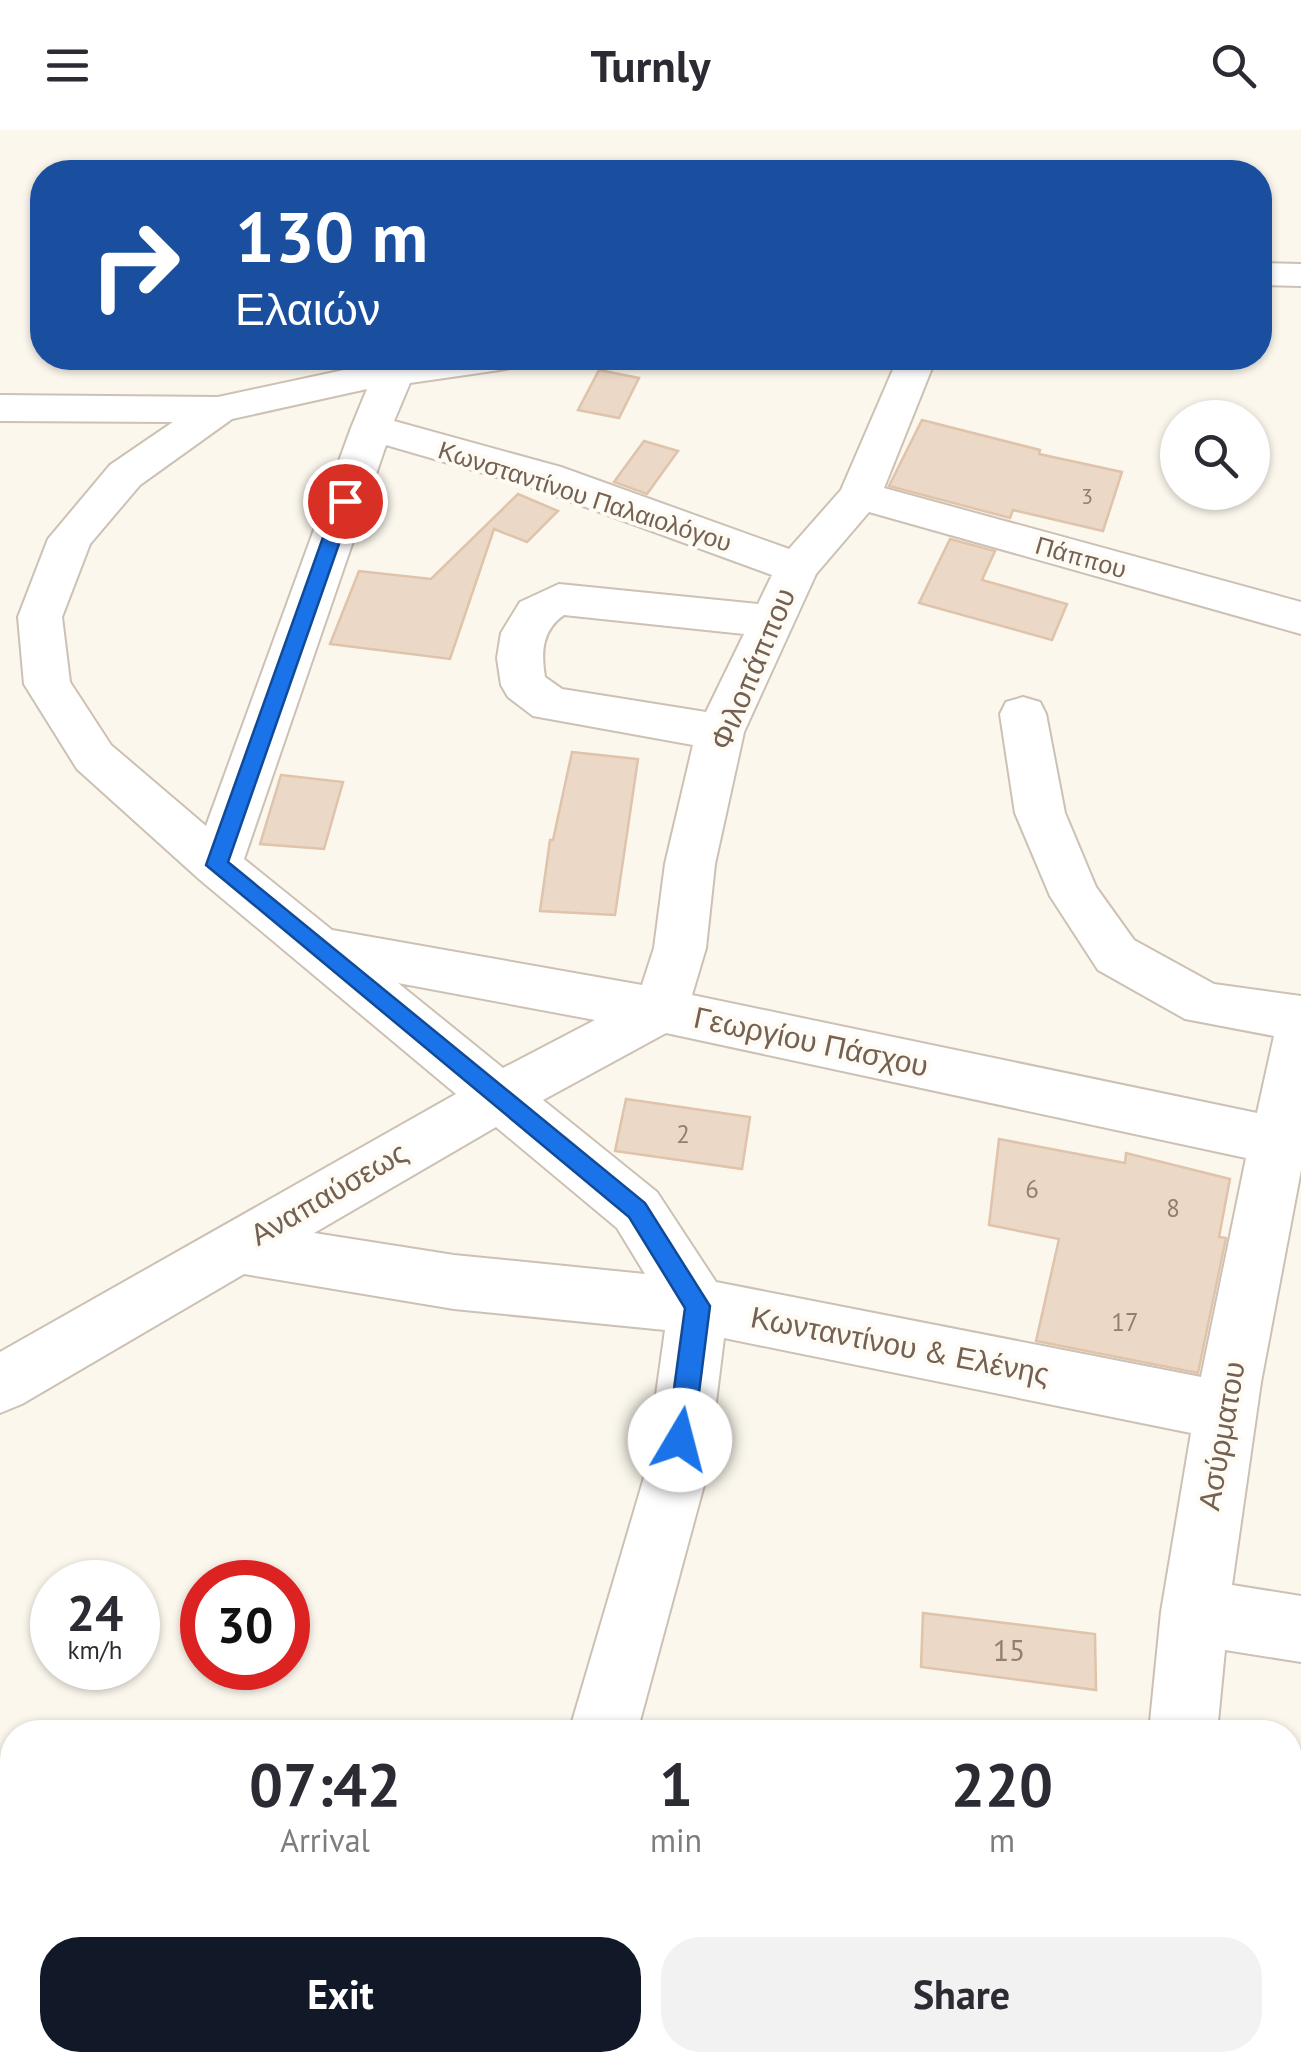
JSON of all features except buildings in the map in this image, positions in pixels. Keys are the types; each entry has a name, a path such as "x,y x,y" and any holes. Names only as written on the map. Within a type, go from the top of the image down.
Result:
{"street":[{"path":"1272,274 1301,275"},
{"path":"0,408 218,410 281,392 403,370"},
{"name":"Φιλοπάππου","path":"661,1010 680,948 690,864 720,732 798,568 860,495 912,370"},
{"path":"217,865 371,428 395,371"},
{"path":"218,410 125,475 70,539 40,617 47,684 94,756 217,865 637,1210 698,1306 676,1474 606,1720"},
{"name":"Κωνσταντίνου Παλαιολόγου","path":"371,428 546,478 798,568"},
{"name":"Πάππου","path":"860,495 1301,618"},
{"path":"720,732 550,704 524,685 518,659 528,618 543,604 560,599 772,621"},
{"path":"1023,714 1040,813 1075,896 1116,955 1204,1004 1301,1018"},
{"name":"Γεωργίου Πάσχου","path":"318,948 661,1010 1290,1144"},
{"name":"Αναπαύσεως","path":"0,1384 500,1096 661,1010"},
{"name":"Ασύρματου","path":"1184,1720 1194,1612 1224,1410 1290,1144 1301,1036"},
{"name":"Κωνταντίνου & Ελένης","path":"237,1248 454,1282 698,1306 1224,1410"},
{"path":"1194,1612 1301,1629"}],"route":[{"path":"345,501 217,865 637,1210 698,1306 680,1440"}]}
